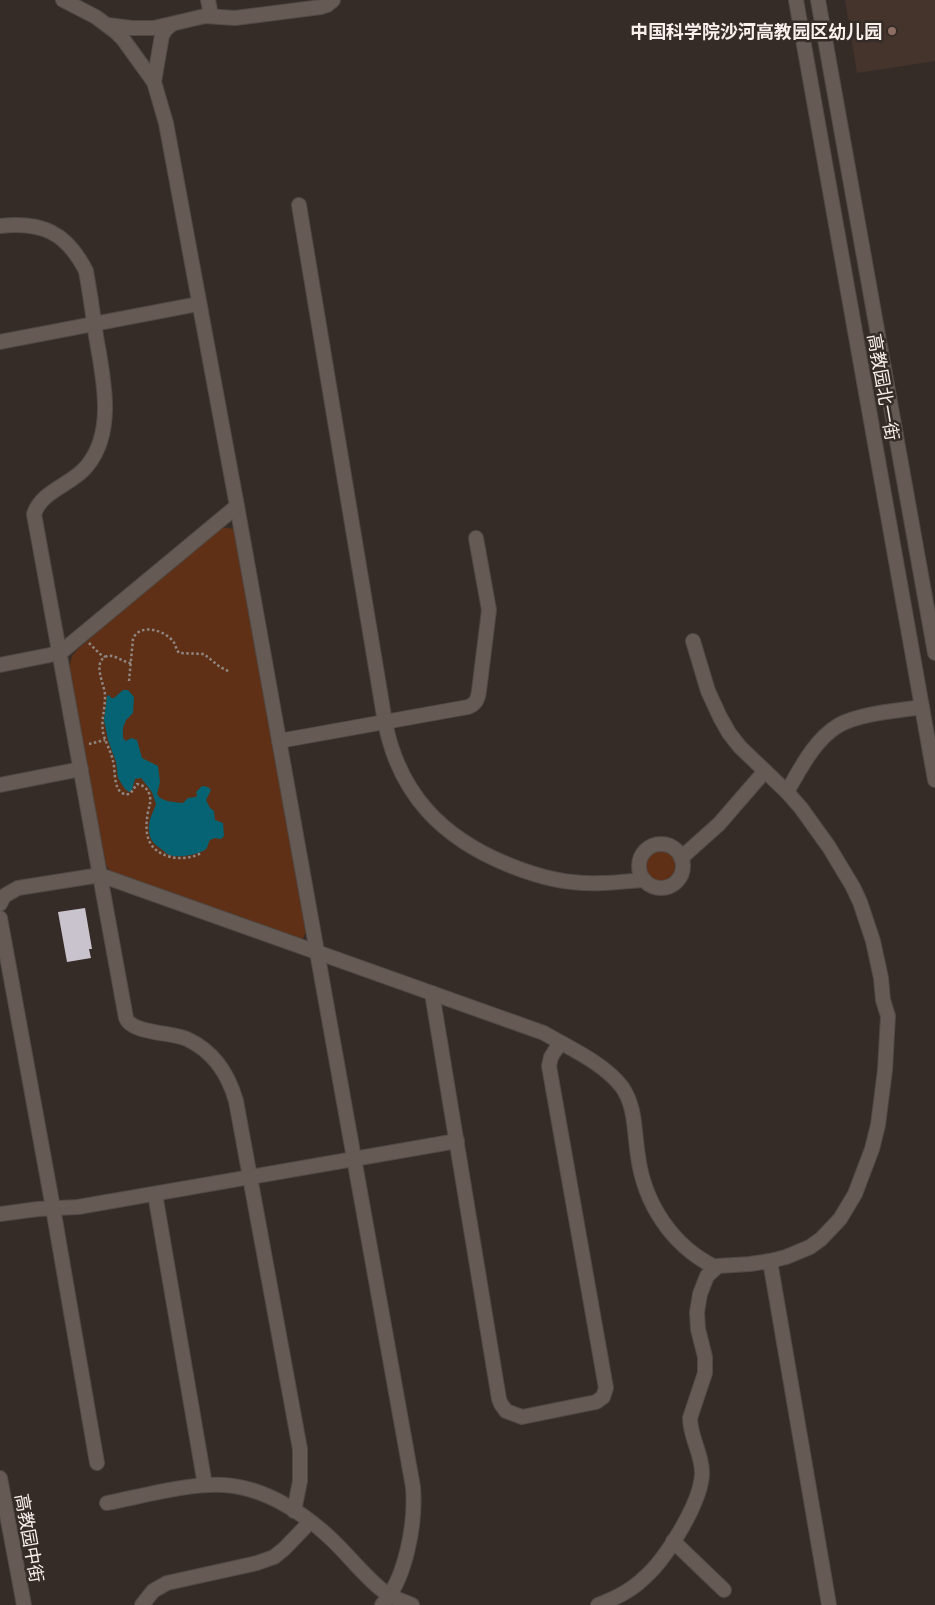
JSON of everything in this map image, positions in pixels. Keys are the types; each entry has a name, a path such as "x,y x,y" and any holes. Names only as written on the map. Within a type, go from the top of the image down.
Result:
{"street":[{"path":"208,0 212,15"},
{"path":"107,25 142,28 172,24 212,15 235,18 321,8 333,0"},
{"name":"高教园北一街","path":"796,0 935,780"},
{"name":"高教园北一街","path":"818,0 935,653"},
{"path":"71,2 107,25 123,39 154,82 166,123 318,953 353,1159 413,1488 413,1510 406,1556 386,1601"},
{"path":"154,82 162,36 172,24"},
{"path":"299,204 385,722 394,758 413,791 432,814 468,846 495,860 529,873 559,880 585,883 644,880"},
{"path":"0,226 20,225 41,228 66,242 78,254 86,271 105,396 105,414 100,439 94,456 84,470 73,480 41,500 34,514 128,1022 137,1028 186,1038 210,1053 230,1082 236,1100 300,1450 300,1481 294,1510"},
{"path":"0,342 198,304"},
{"path":"0,665 60,653 237,506"},
{"path":"279,741 468,707 474,704 477,699 489,610 476,538"},
{"path":"598,1605 644,1579 659,1563 692,1508 701,1483 702,1467 690,1425 690,1418 705,1373 704,1351 698,1329 698,1304 704,1282 715,1267 770,1261 801,1251 815,1244 840,1219 855,1194 872,1149 878,1125 885,1070 888,1012 883,1000 877,959 870,931 860,902 830,847 801,808 740,747 720,717 708,691 693,641"},
{"path":"787,792 816,745 837,726 861,718 922,708"},
{"path":"0,778 80,765"},
{"path":"0,785 80,765"},
{"path":"681,858 719,824 765,771"},
{"path":"662,844 674,849 681,858 683,868 681,875 671,886 656,888 644,880 640,866 641,859 649,848 662,844"},
{"path":"0,904 4,896 18,888 100,875 531,1028 604,1069 622,1087 632,1109 639,1164 647,1194 652,1204 667,1228 679,1242 696,1256 715,1267"},
{"path":"0,918 97,1463"},
{"path":"432,993 501,1404 510,1414 522,1417 600,1400 605,1393 606,1385 549,1066 550,1057 560,1043"},
{"path":"0,1214 78,1207 457,1141"},
{"path":"155,1194 205,1486"},
{"path":"770,1261 829,1605"},
{"name":"高教园中街","path":"0,1478 24,1605"},
{"path":"107,1503 205,1486 226,1485 254,1491 294,1510 310,1522 343,1550 372,1582 386,1601 412,1605"},
{"path":"142,1605 153,1591 167,1583 257,1563 274,1557 284,1550 310,1522"},
{"path":"673,1541 724,1590"}],"path":[{"path":"129,681 134,636 142,630 151,629 169,637 179,652 204,654 220,667 230,672"},
{"path":"81,635 105,657 114,656 124,662 131,663"},
{"path":"105,657 100,666 100,678 105,696 102,724 105,740 114,762 116,784 122,793 126,795 130,794 137,784 149,792 151,802 146,832 152,846 160,853 174,858 194,857 201,853"}],"shaded area":[{"name":"中国科学院沙河高教园区幼儿园","path":"845,0 935,0 935,61 857,73"},
{"path":"220,527 235,529 306,931 303,939 112,872 107,867 104,855 69,667 72,656"},
{"path":"661,851 671,856 676,866 671,876 661,881 651,876 646,866 651,856"}],"water":[{"path":"123,690 128,690 134,697 133,713 126,720 123,728 123,738 126,741 131,738 137,740 142,758 158,766 160,782 157,794 159,797 168,801 183,803 188,798 196,797 196,792 202,786 208,787 211,790 206,800 214,811 215,820 223,823 224,836 221,839 215,838 210,840 205,850 191,855 175,856 167,854 158,847 152,841 149,833 150,820 156,804 152,792 141,778 135,779 132,790 129,792 118,778 116,762 108,740 104,720 107,696 109,695 111,698 114,698"}],"building":[{"path":"85,908 92,949 89,949 91,958 67,962 58,912"}],"place":[{"name":"中国科学院沙河高教园区幼儿园","path":"892,31"}]}
